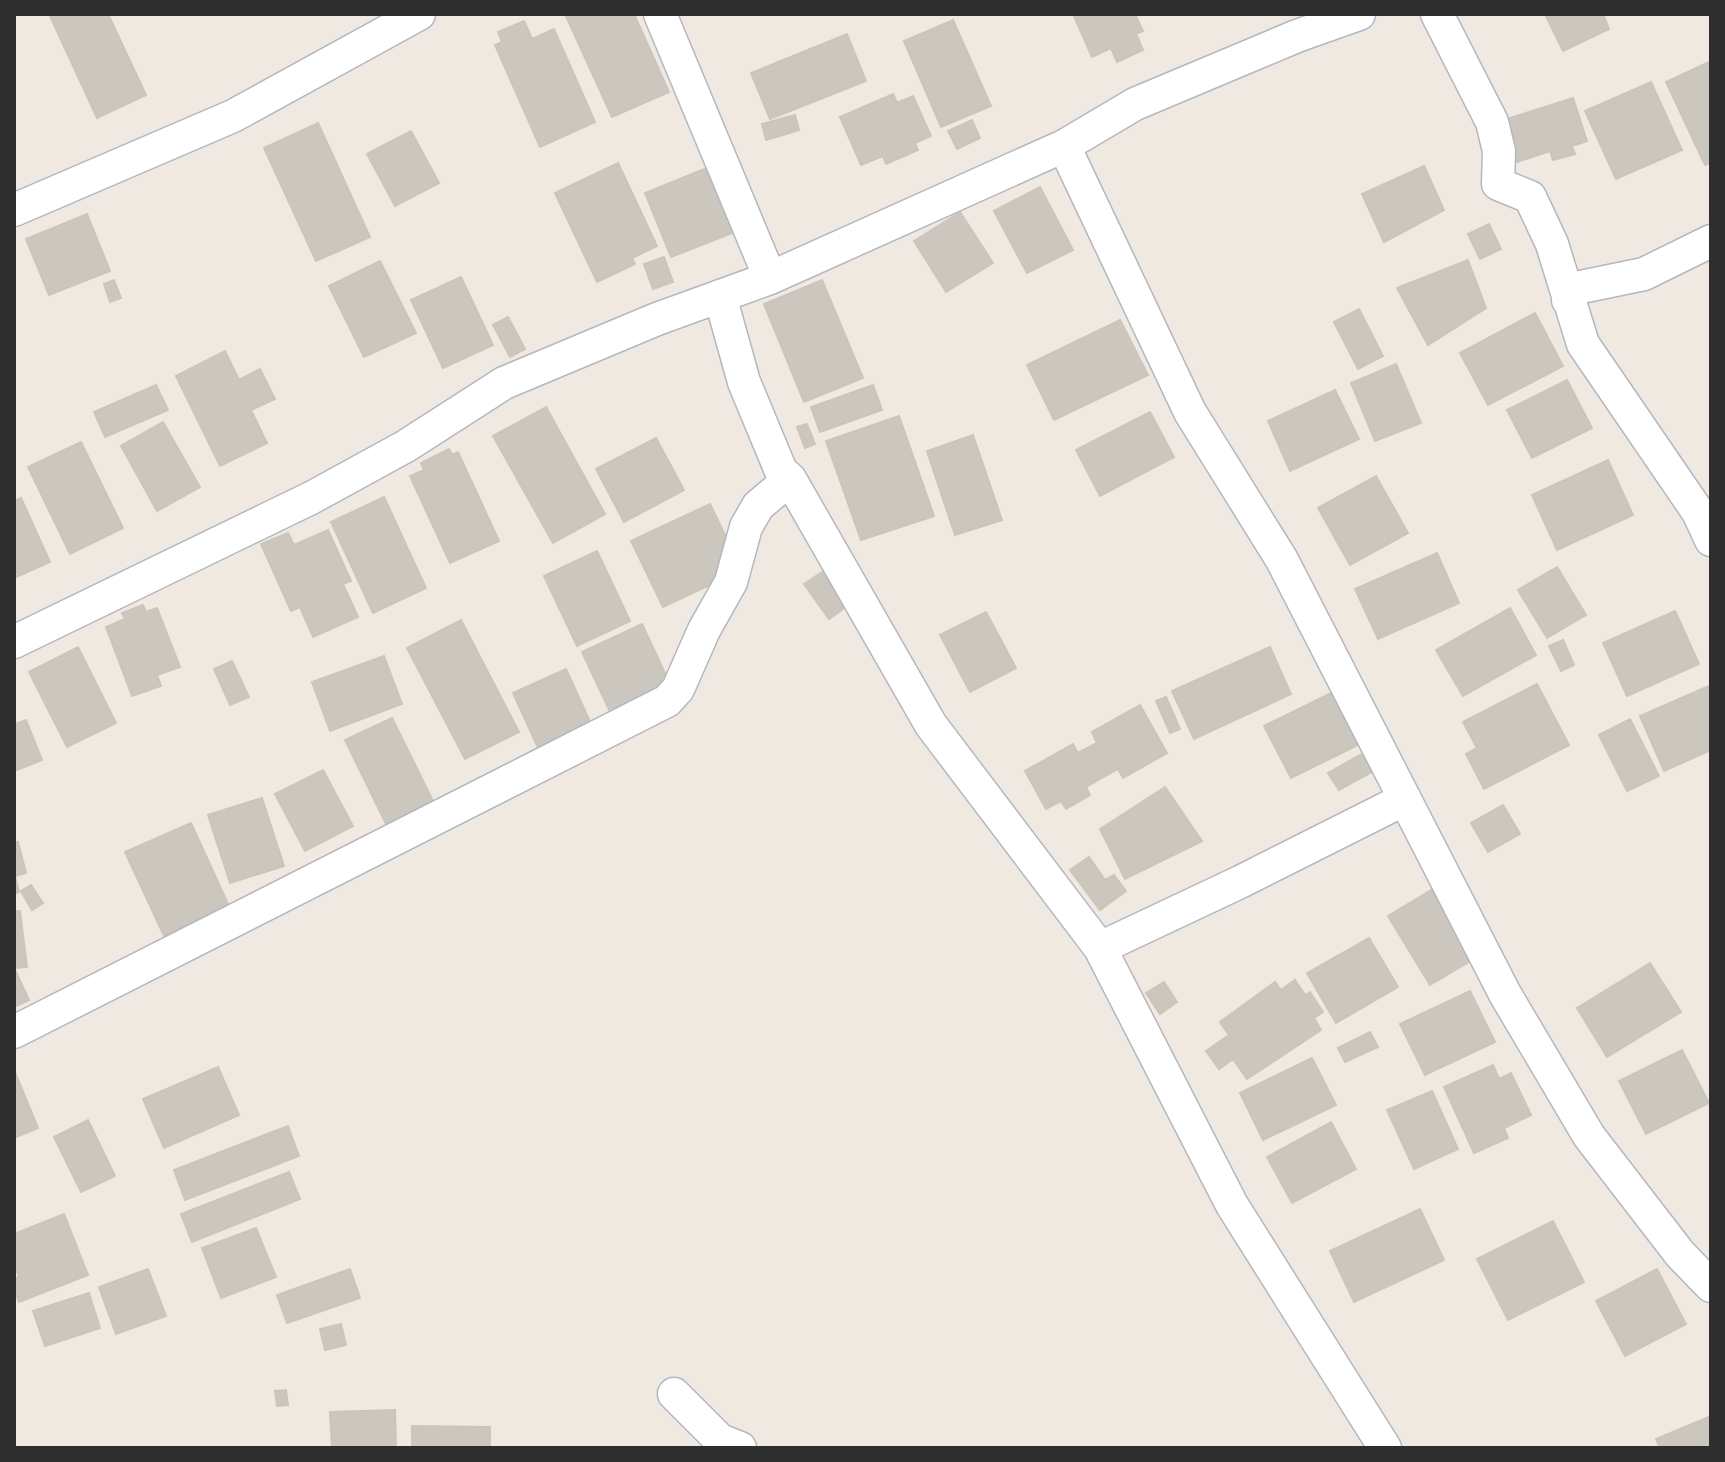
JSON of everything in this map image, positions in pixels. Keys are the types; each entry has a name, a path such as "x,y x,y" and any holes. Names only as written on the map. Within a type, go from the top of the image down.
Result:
{"street":[{"path":"660,14 770,278"},
{"path":"14,642 311,498 406,446 504,383 770,278 1064,146 1135,104 1297,36 1359,14"},
{"path":"1437,14 1492,122 1499,151 1498,184 1530,197 1552,244 1583,344 1698,512 1711,540"},
{"path":"14,210 233,116 418,15"},
{"path":"1064,146 1190,412 1282,560 1505,994 1589,1136 1680,1254 1711,1286"},
{"path":"1568,300 1576,288 1644,274 1711,241"},
{"path":"720,296 744,382 781,471 790,479 931,725 1100,948 1232,1205 1385,1448"},
{"path":"14,1032 667,701 678,689 704,630 731,582 746,527 758,506 790,479"},
{"path":"1100,948 1405,799"},
{"path":"674,1394 720,1440 740,1448"}],"building":[{"path":"108,14 146,95 97,118 50,16"},
{"path":"565,14 634,14 669,92 612,117"},
{"path":"1073,14 1135,14 1143,31 1136,34 1143,50 1117,62 1111,48 1092,57"},
{"path":"1545,14 1603,14 1609,29 1563,51"},
{"path":"953,20 991,106 941,127 904,41"},
{"path":"524,21 532,39 554,29 595,122 540,147 495,45 502,42 498,32"},
{"path":"847,34 866,81 770,119 751,73"},
{"path":"1711,61 1711,163 1705,165 1666,82"},
{"path":"1651,82 1682,150 1616,179 1585,111"},
{"path":"893,94 897,103 913,96 931,136 915,143 918,150 886,164 883,156 861,165 840,117"},
{"path":"1573,98 1587,141 1572,146 1575,154 1553,160 1550,151 1517,162 1504,120"},
{"path":"795,115 799,130 766,140 762,124"},
{"path":"972,120 980,138 957,149 948,131"},
{"path":"318,123 370,237 316,261 264,148"},
{"path":"411,131 439,183 395,206 367,154"},
{"path":"618,163 657,246 632,258 635,264 597,282 555,193"},
{"path":"714,165 740,230 671,257 645,193"},
{"path":"1424,166 1444,210 1384,242 1362,194"},
{"path":"1040,187 1073,250 1027,273 994,211"},
{"path":"960,212 993,263 946,292 914,241"},
{"path":"87,214 110,271 49,295 26,239"},
{"path":"1489,224 1501,249 1480,259 1468,234"},
{"path":"664,257 673,282 653,289 644,264"},
{"path":"1468,260 1486,308 1428,345 1397,288"},
{"path":"380,261 416,333 364,357 329,286"},
{"path":"461,277 493,345 443,368 411,300"},
{"path":"114,280 121,298 110,302 104,284"},
{"path":"822,280 863,378 804,402 764,304"},
{"path":"1359,309 1383,356 1358,369 1334,322"},
{"path":"1535,313 1563,366 1488,405 1460,353"},
{"path":"508,317 525,349 510,357 493,325"},
{"path":"1120,320 1148,375 1054,420 1027,365"},
{"path":"225,351 239,380 260,369 275,399 251,410 267,443 220,466 176,376"},
{"path":"1396,364 1421,423 1375,441 1351,383"},
{"path":"1567,380 1592,428 1532,458 1507,410"},
{"path":"156,385 168,410 105,437 94,412"},
{"path":"873,385 882,410 820,432 811,407"},
{"path":"1335,390 1359,439 1290,471 1268,421"},
{"path":"546,407 605,514 553,543 493,436"},
{"path":"1150,412 1174,457 1100,496 1076,450"},
{"path":"899,416 934,516 861,540 826,441"},
{"path":"163,422 200,487 157,511 121,446"},
{"path":"807,424 815,444 805,448 797,427"},
{"path":"973,435 1002,520 955,535 927,451"},
{"path":"656,438 684,490 624,522 596,469"},
{"path":"81,442 123,528 70,554 28,467"},
{"path":"449,449 452,455 458,452 499,541 450,563 410,476 424,470 421,463"},
{"path":"1608,460 1633,515 1557,550 1532,495"},
{"path":"1376,476 1408,533 1350,565 1318,508"},
{"path":"384,497 426,588 373,613 331,522"},
{"path":"21,498 50,562 14,578 14,501"},
{"path":"710,504 742,570 663,607 631,541"},
{"path":"328,530 351,581 343,584 358,617 313,637 300,607 291,611 261,544 288,533 294,545"},
{"path":"597,551 630,621 577,646 544,576"},
{"path":"1437,553 1459,603 1378,639 1355,589"},
{"path":"1557,567 1586,615 1547,638 1518,590"},
{"path":"822,572 847,606 829,619 804,584"},
{"path":"143,605 146,612 157,608 180,667 157,675 161,686 132,696 106,627 125,619 122,613"},
{"path":"1510,608 1536,655 1463,696 1436,650"},
{"path":"1675,611 1699,664 1627,696 1603,643"},
{"path":"986,612 1016,668 970,692 940,635"},
{"path":"461,620 519,732 465,759 407,648"},
{"path":"642,624 671,686 611,714 582,652"},
{"path":"1563,640 1574,665 1561,671 1549,646"},
{"path":"78,647 116,723 67,747 29,672"},
{"path":"1270,647 1291,694 1194,739 1172,691"},
{"path":"384,656 402,704 330,731 312,682"},
{"path":"232,661 249,697 230,705 214,669"},
{"path":"566,669 592,726 539,750 513,693"},
{"path":"1537,684 1569,745 1484,789 1466,754 1477,748 1463,722"},
{"path":"1711,685 1711,750 1664,771 1640,716"},
{"path":"1337,690 1364,742 1291,778 1264,726"},
{"path":"1166,697 1180,729 1170,733 1156,701"},
{"path":"1140,705 1167,753 1123,778 1118,769 1086,787 1090,795 1066,809 1061,801 1046,809 1025,771 1073,744 1078,753 1097,743 1092,732"},
{"path":"392,718 434,803 387,826 345,740"},
{"path":"1630,719 1659,776 1627,791 1599,735"},
{"path":"14,720 16,724 26,720 42,760 14,771"},
{"path":"1367,751 1377,769 1339,790 1328,773"},
{"path":"323,770 353,826 305,851 275,794"},
{"path":"1165,787 1202,841 1125,879 1100,829"},
{"path":"262,798 284,866 230,883 208,815"},
{"path":"1503,805 1520,834 1488,852 1471,823"},
{"path":"191,823 229,906 164,936 125,852"},
{"path":"18,842 26,873 15,876 19,892 14,894 14,843"},
{"path":"1089,857 1105,880 1114,875 1126,891 1100,910 1070,870"},
{"path":"31,885 43,903 32,910 21,891"},
{"path":"1436,887 1479,956 1430,985 1388,916"},
{"path":"14,911 20,911 27,967 14,968"},
{"path":"1369,938 1398,987 1336,1023 1307,973"},
{"path":"1650,963 1681,1012 1607,1057 1577,1008"},
{"path":"14,973 29,1000 14,1007"},
{"path":"1295,980 1305,995 1310,992 1323,1012 1314,1018 1321,1030 1247,1079 1233,1059 1219,1069 1206,1051 1229,1035 1220,1022 1275,982 1281,990"},
{"path":"1164,982 1177,1002 1160,1014 1146,993"},
{"path":"1470,991 1495,1042 1425,1075 1400,1024"},
{"path":"1370,1032 1378,1047 1345,1062 1338,1048"},
{"path":"1682,1050 1709,1103 1646,1134 1619,1081"},
{"path":"1312,1058 1336,1105 1263,1140 1240,1093"},
{"path":"1493,1065 1499,1079 1511,1073 1531,1115 1504,1128 1508,1138 1474,1153 1444,1087"},
{"path":"218,1067 239,1115 164,1148 143,1099"},
{"path":"14,1070 38,1128 14,1138"},
{"path":"1432,1091 1458,1149 1414,1169 1387,1110"},
{"path":"88,1120 115,1176 81,1192 54,1137"},
{"path":"1331,1122 1356,1169 1292,1203 1267,1157"},
{"path":"288,1126 299,1156 185,1200 174,1170"},
{"path":"289,1172 300,1199 192,1242 181,1214"},
{"path":"1420,1209 1444,1260 1354,1302 1330,1251"},
{"path":"64,1214 88,1275 19,1302 14,1289 14,1279 19,1277 14,1264 14,1234"},
{"path":"1553,1221 1584,1282 1508,1320 1477,1259"},
{"path":"256,1228 276,1277 221,1298 202,1248"},
{"path":"148,1269 166,1316 116,1334 99,1287"},
{"path":"350,1269 360,1298 287,1323 277,1295"},
{"path":"1657,1269 1686,1324 1625,1356 1596,1301"},
{"path":"89,1293 100,1328 45,1346 33,1311"},
{"path":"341,1324 346,1345 325,1350 320,1329"},
{"path":"286,1390 288,1405 277,1406 275,1391"},
{"path":"395,1410 396,1448 332,1448 330,1412"},
{"path":"1711,1416 1711,1448 1660,1448 1656,1439"},
{"path":"412,1426 490,1427 490,1448 412,1448"}]}
